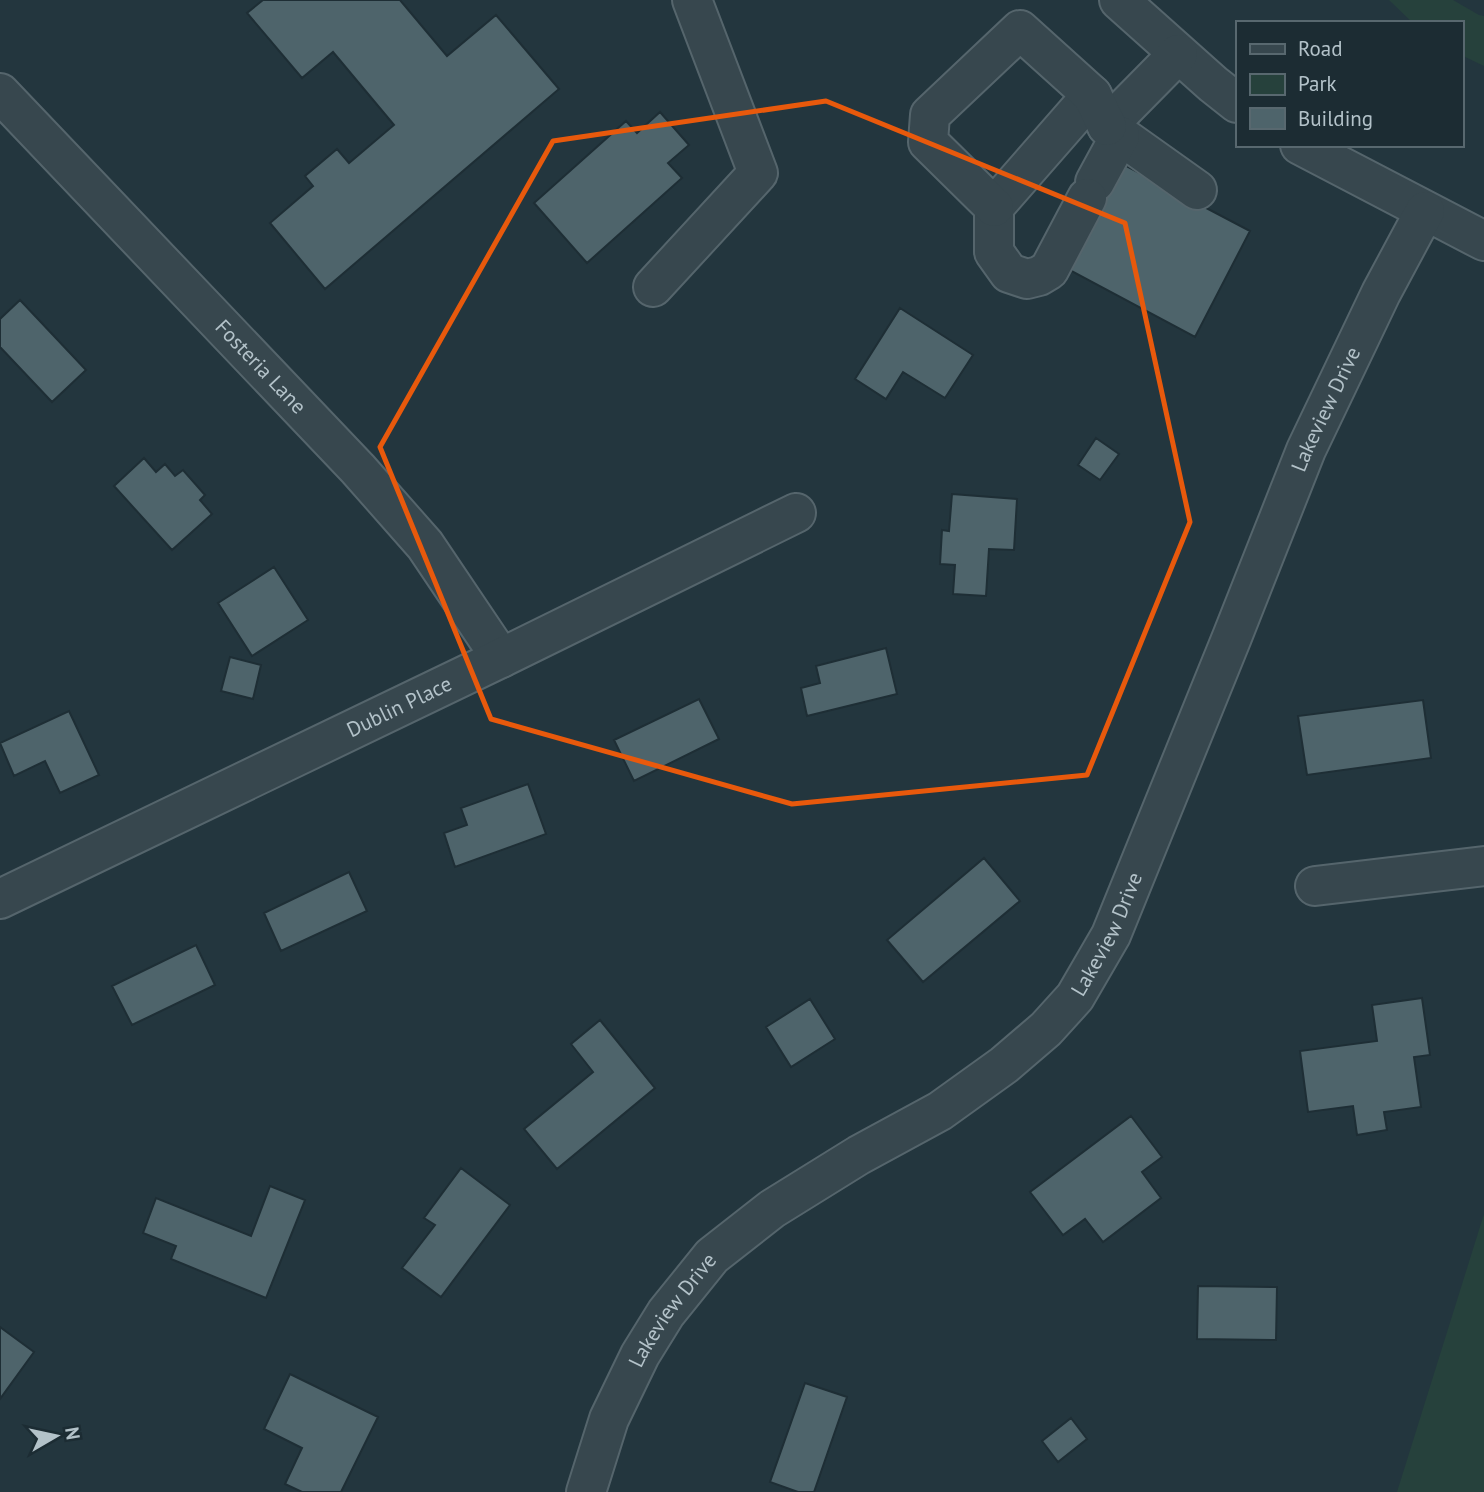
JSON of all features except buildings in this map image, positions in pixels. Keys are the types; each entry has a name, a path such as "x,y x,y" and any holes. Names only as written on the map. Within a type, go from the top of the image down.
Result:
{"street":[{"path":"653,287 758,173 692,0"},
{"path":"1119,0 1236,102"},
{"path":"1107,119 1091,190 1049,270 1027,279 1009,273 994,252 994,206 928,142 930,115 1020,30 1107,119 1197,190"},
{"path":"994,206 1107,119 1178,54"},
{"name":"Fosteria Lane","path":"0,93 358,469 425,545 501,658"},
{"path":"1304,147 1484,241"},
{"name":"Lakeview Drive","path":"586,1492 608,1419 640,1355 666,1314 712,1256 772,1209 859,1155 940,1111 1004,1065 1046,1029 1075,997 1111,934 1306,450 1381,293 1426,211"},
{"name":"Dublin Place","path":"0,900 796,513"},
{"path":"1315,886 1484,866"}],"highlighted area":[{"path":"826,101 1125,223 1190,522 1087,775 792,804 491,719 380,447 553,141"}],"green space":[{"path":"1389,0 1453,0 1484,16 1484,66 1463,56 1463,21 1411,21"},
{"path":"1484,1214 1484,1492 1397,1492"}]}
